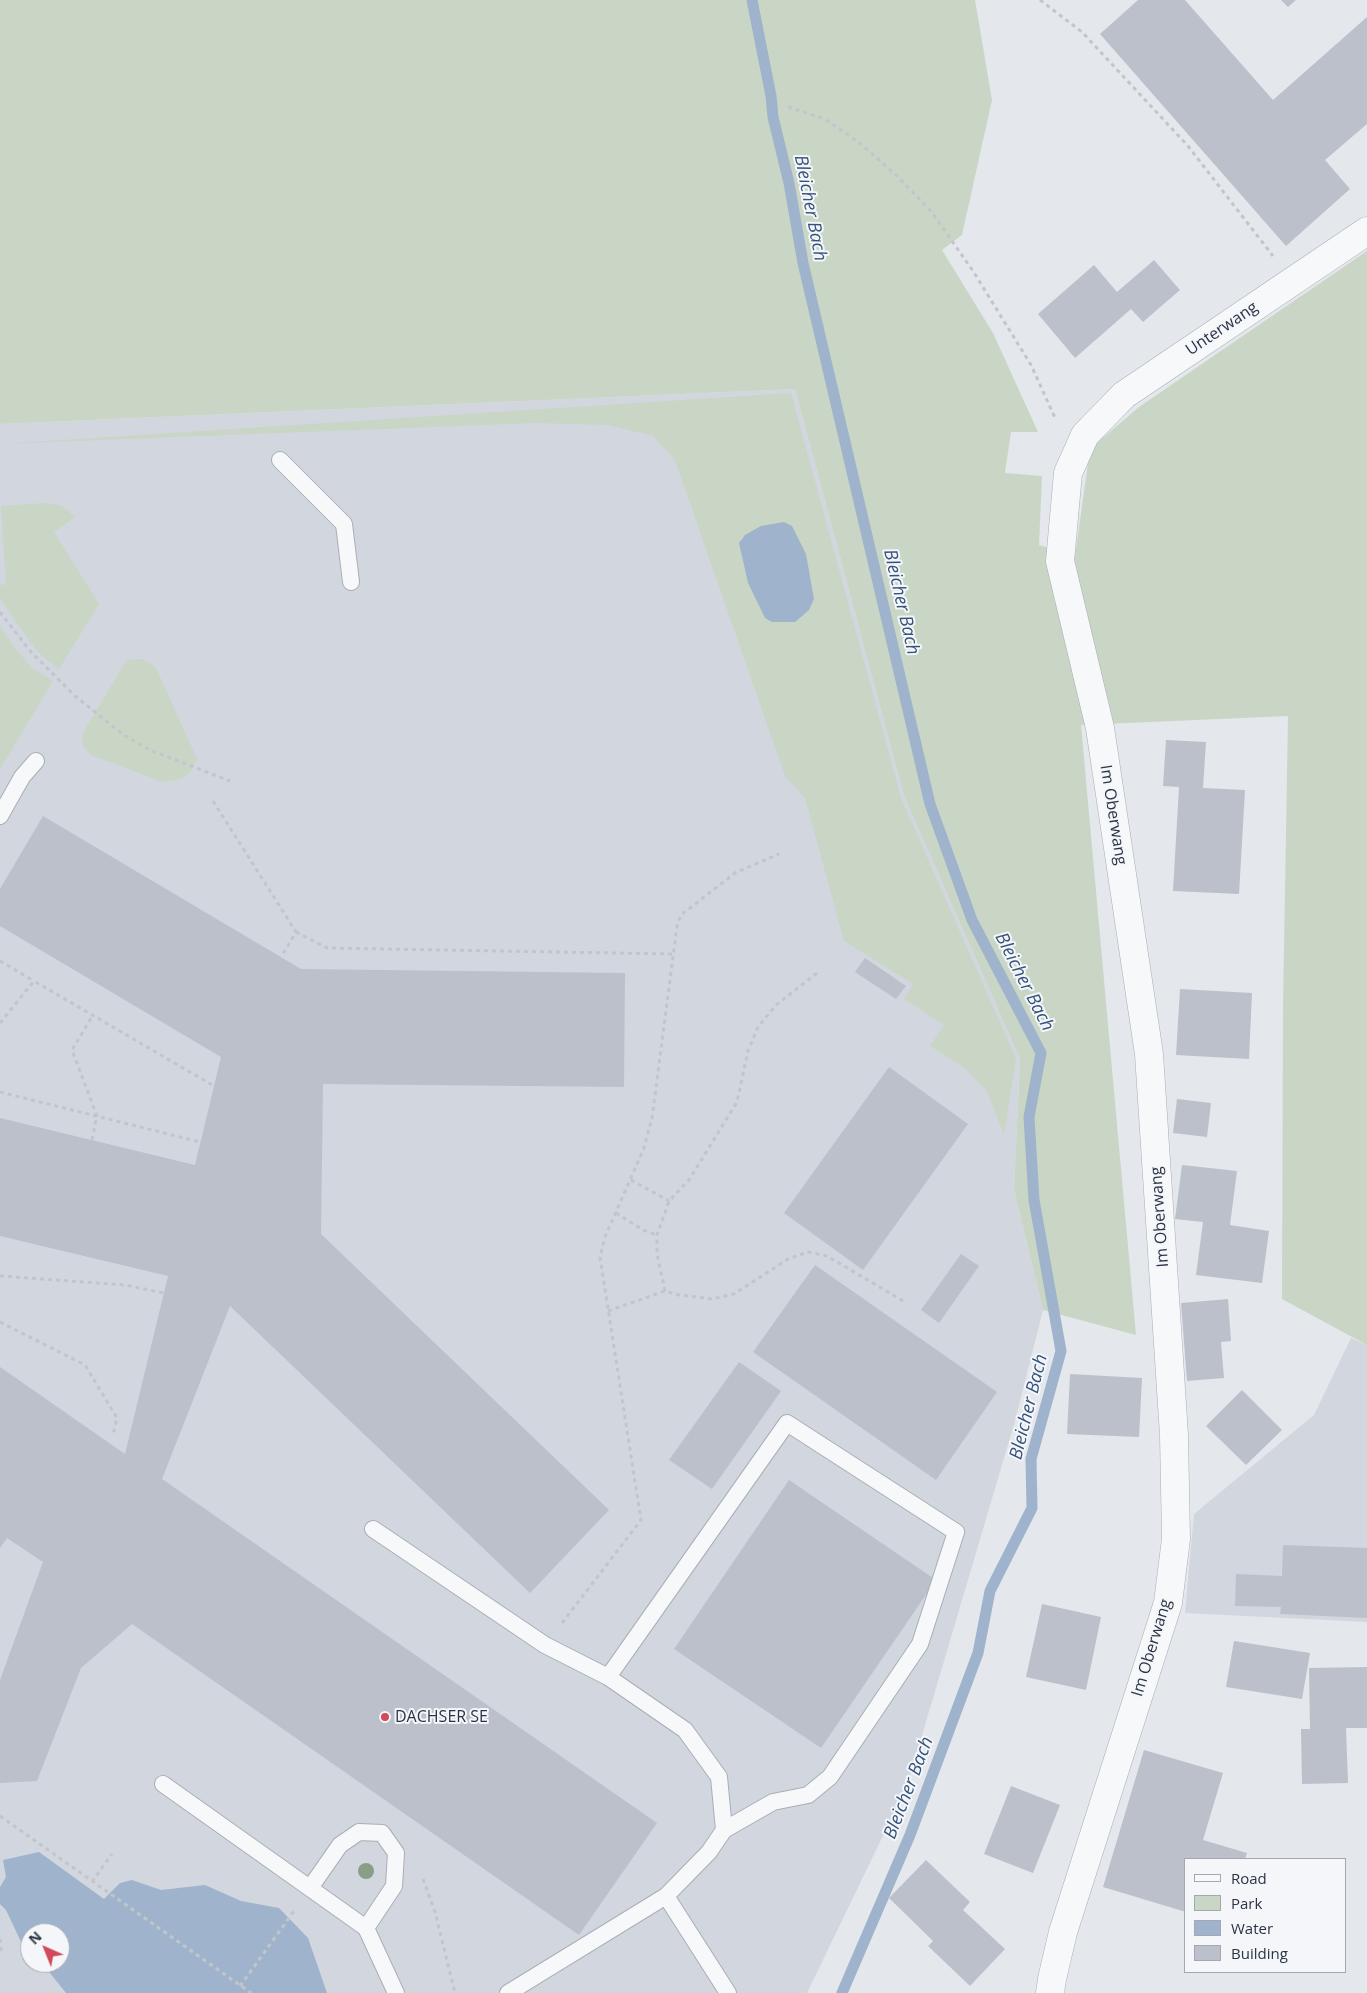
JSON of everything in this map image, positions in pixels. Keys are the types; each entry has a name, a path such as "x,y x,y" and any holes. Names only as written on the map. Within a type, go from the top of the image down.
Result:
{"street":[{"name":"Unterwang","path":"1083,441 1124,395 1367,231"},
{"name":"Im Oberwang","path":"1050,1993 1063,1932 1168,1603 1176,1539 1174,1435 1149,1054 1100,728 1060,561 1068,473 1083,441"}],"lane":[{"path":"280,460 344,524 351,582"},
{"path":"0,816 22,777 36,761"},
{"path":"508,1993 666,1896 709,1852 724,1830 773,1802 808,1796 830,1778 920,1644 956,1532 788,1423 608,1677"},
{"path":"373,1529 545,1645 608,1677 685,1730 719,1777 724,1830"},
{"path":"164,1784 366,1928 396,1993"},
{"path":"310,1888 340,1845 360,1832 382,1833 396,1853 394,1886 366,1928"},
{"path":"666,1896 728,1993"}],"path":[{"path":"1040,0 1082,32 1188,146 1293,281"},
{"path":"788,107 825,119 861,144 897,176 930,211 973,272 1031,365 1054,419 1083,441"},
{"path":"0,612 31,652 75,696 124,735 150,750 230,781"},
{"path":"213,801 296,932 328,948 673,954"},
{"path":"545,1645 641,1520 600,1257 605,1237 644,1148 652,1118 677,926 681,915 735,873 779,854"},
{"path":"280,958 296,932"},
{"path":"0,961 214,1086"},
{"path":"664,1291 657,1235 669,1201 688,1180 737,1102 748,1051 758,1027 776,1005 817,973"},
{"path":"0,1023 34,981"},
{"path":"92,1140 97,1116 72,1050 93,1015"},
{"path":"0,1092 200,1142"},
{"path":"630,1180 669,1201"},
{"path":"616,1213 643,1230 657,1235"},
{"path":"608,1311 664,1291 712,1299 734,1294 788,1259 808,1252 827,1256 905,1302"},
{"path":"0,1276 125,1285 164,1293"},
{"path":"0,1322 85,1365 117,1418 113,1435"},
{"path":"0,1816 251,1993"},
{"path":"92,1882 112,1854"},
{"path":"422,1875 435,1912 455,1993"},
{"path":"240,1986 292,1913"},
{"path":"0,1939 2,1949 0,1951"}],"shaded area":[{"path":"795,389 904,796 1020,1059 1014,1189 1043,1310 1015,1421 907,1786 807,1993 0,1993 0,424"},
{"path":"1351,1338 1367,1345 1367,1622 1185,1613 1194,1514 1314,1415"}],"green space":[{"path":"0,0 975,0 992,100 962,235 942,250 993,333 1038,432 1011,432 1005,473 1042,476 1039,545 1075,556 1090,449 1139,407 1367,251 1367,1345 1282,1299 1283,1006 1288,716 1081,725 1136,1335 1043,1310 1014,1189 1020,1059 904,796 795,389 0,424"},
{"path":"791,393 901,798 1016,1059 1004,1135 987,1091 965,1068 930,1046 944,1025 904,999 913,984 844,941 805,798 785,776 675,460 653,436 608,425 535,423 0,444"},
{"path":"45,503 62,506 75,517 54,532 99,604 59,669 43,657 31,643 0,599 0,585 6,584 1,506"},
{"path":"0,626 31,667 53,681 0,769"},
{"path":"141,659 156,668 197,759 191,771 182,779 163,782 91,755 84,747 82,738 84,731 126,661"}],"water":[{"path":"784,522 792,526 806,554 814,599 809,610 795,622 772,622 765,618 748,583 739,543 745,535 761,526"},
{"path":"39,1852 104,1899 120,1883 132,1880 161,1890 205,1885 241,1901 279,1908 308,1938 327,1993 66,1993 50,1973 70,1973 70,1923 20,1923 20,1940 6,1910 0,1904 0,1887 6,1877 3,1860"}],"building":[{"path":"1138,0 1185,0 1273,100 1367,17 1367,124 1325,160 1350,189 1286,246 1100,34"},
{"path":"1281,0 1296,0 1288,7"},
{"path":"1154,260 1180,290 1143,322 1131,309 1075,358 1038,314 1094,265 1117,292"},
{"path":"1166,740 1206,742 1203,788 1245,790 1239,894 1173,891 1179,787 1163,786"},
{"path":"43,816 301,969 625,973 624,1087 323,1084 321,1234 609,1510 530,1593 230,1306 162,1479 657,1823 579,1935 132,1624 81,1668 37,1781 0,1783 0,1680 43,1562 7,1538 0,1548 0,1367 125,1454 168,1276 0,1236 0,1118 195,1165 221,1057 0,926 0,889"},
{"path":"865,958 906,986 896,999 855,972"},
{"path":"1180,989 1252,993 1249,1059 1176,1055"},
{"path":"889,1067 968,1124 863,1270 784,1213"},
{"path":"1177,1099 1211,1103 1207,1137 1173,1133"},
{"path":"1182,1165 1237,1171 1230,1225 1269,1231 1262,1283 1196,1275 1203,1222 1175,1219"},
{"path":"961,1254 979,1266 939,1323 921,1310"},
{"path":"815,1265 997,1392 936,1480 753,1352"},
{"path":"1228,1299 1231,1341 1221,1342 1224,1378 1187,1381 1181,1303"},
{"path":"739,1362 781,1391 712,1489 669,1460"},
{"path":"1070,1374 1142,1378 1139,1437 1067,1434"},
{"path":"1242,1390 1282,1430 1246,1465 1206,1426"},
{"path":"789,1480 936,1580 821,1748 674,1649"},
{"path":"1283,1545 1367,1548 1367,1618 1280,1614 1281,1607 1235,1606 1236,1574 1282,1576"},
{"path":"1042,1604 1101,1617 1086,1690 1026,1677"},
{"path":"1234,1641 1310,1653 1302,1699 1226,1687"},
{"path":"1367,1667 1367,1728 1346,1728 1348,1783 1302,1784 1301,1729 1310,1729 1309,1668"},
{"path":"1144,1750 1223,1773 1203,1840 1247,1853 1245,1858 1184,1858 1184,1911 1103,1887"},
{"path":"1011,1786 1060,1805 1033,1873 984,1854"},
{"path":"926,1860 970,1902 963,1910 1005,1949 970,1986 928,1946 933,1941 889,1898"}],"waterway":[{"name":"Bleicher Bach","path":"752,0 771,96 773,117 789,183 803,263 930,804 972,920 1041,1053 1029,1117 1034,1200 1061,1351 1031,1459 1032,1508 990,1591 978,1653 910,1835 842,1993"}],"place":[{"name":"DACHSER SE","path":"385,1717"}]}
